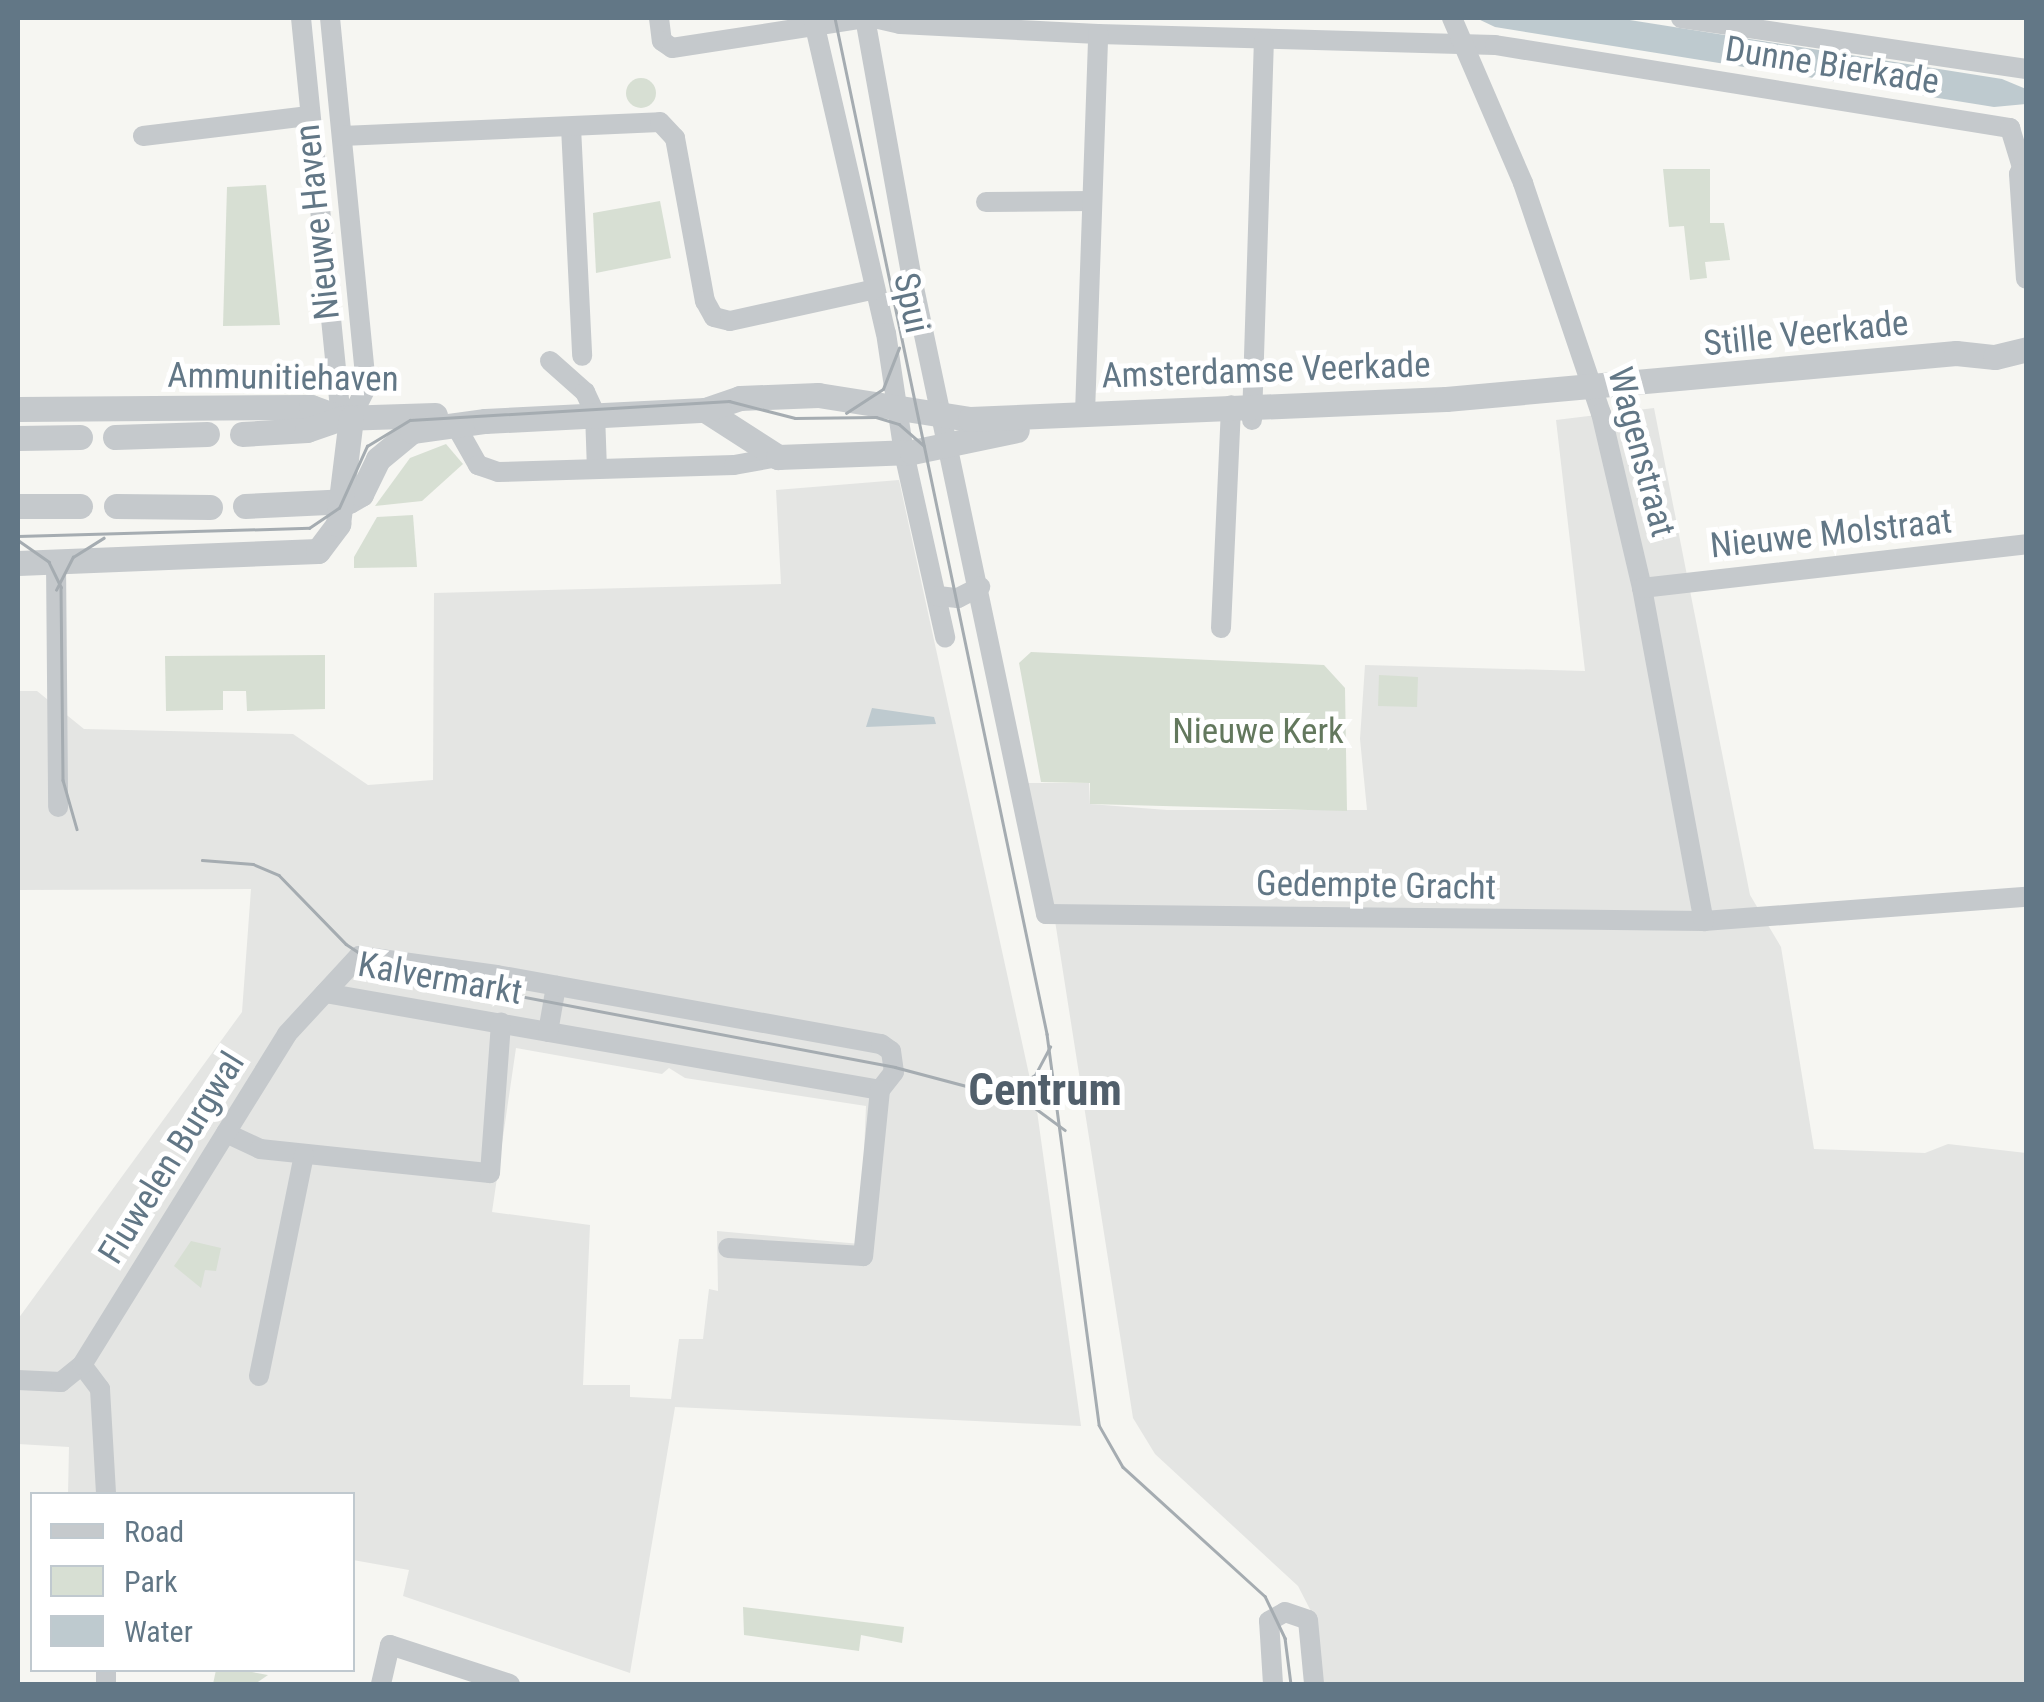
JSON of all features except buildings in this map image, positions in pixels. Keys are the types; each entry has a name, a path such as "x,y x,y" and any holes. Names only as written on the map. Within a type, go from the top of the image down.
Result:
{"street":[{"name":"Nieuwe Haven","path":"301,18 309,116 346,418"},
{"name":"Nieuwe Haven","path":"330,18 366,388 346,418"},
{"path":"658,18 662,41 672,48 814,21 865,18"},
{"name":"Spui","path":"865,18 1046,914"},
{"name":"Dunne Bierkade","path":"874,18 900,24 1098,34 1466,45 2010,128 2024,160"},
{"name":"Wagenstraat","path":"1452,18 1522,183 1594,394 1642,588 1704,921"},
{"path":"1681,18 1740,22 2026,69"},
{"name":"Spui","path":"814,21 875,289 904,453 945,637"},
{"path":"1085,413 1098,34"},
{"path":"1221,628 1242,412 1264,41"},
{"path":"144,136 309,116"},
{"path":"342,136 660,122 672,128 705,301 714,317 730,322 875,289"},
{"path":"571,127 582,356"},
{"path":"2024,160 2026,279"},
{"path":"986,202 1091,201"},
{"name":"Stille Veerkade","path":"1594,394 1956,354 1985,358 2026,348"},
{"path":"550,361 585,392 595,413 597,469"},
{"name":"Amsterdamse Veerkade","path":"778,457 904,453 1008,430 1242,412 1594,394"},
{"name":"Ammunitiehaven","path":"346,507 378,460 412,431 485,420 705,410 740,398 818,396 894,403 942,414"},
{"name":"Ammunitiehaven","path":"18,409 311,407 346,418 468,412 485,420"},
{"path":"705,410 778,457"},
{"name":"Amsterdamse Veerkade","path":"942,414 970,419 1085,413 1242,412"},
{"path":"18,563 318,551 346,507 346,418 307,430 242,434"},
{"path":"456,426 484,469 734,465 778,457"},
{"path":"115,437 206,434"},
{"path":"18,438 80,437"},
{"path":"18,506 80,506"},
{"path":"116,506 210,508"},
{"path":"246,506 346,507"},
{"name":"Nieuwe Molstraat","path":"1642,588 2026,544"},
{"path":"56,562 58,806"},
{"path":"938,596 958,598 980,587"},
{"name":"Gedempte Gracht","path":"1046,914 1704,921 2026,897"},
{"name":"Kalvermarkt","path":"372,954 881,1044 895,1059 892,1078 880,1090 325,992 354,958 372,954"},
{"path":"548,1032 556,986"},
{"name":"Fluwelen Burgwal","path":"82,1364 287,1034 325,992"},
{"path":"226,1134 260,1150 490,1172 501,1022"},
{"path":"728,1248 863,1256 880,1090"},
{"path":"259,1376 304,1156"},
{"path":"18,1380 61,1382 82,1364 100,1389 106,1492"},
{"path":"1273,1684 1269,1621 1285,1612 1308,1620 1314,1684"},
{"path":"381,1684 390,1645 510,1684"}],"shaded area":[{"path":"1654,408 1750,895 1781,947 1814,1149 1925,1153 1948,1144 2026,1153 2026,1684 1322,1684 1316,1621 1298,1586 1155,1454 1133,1418 1053,908 1024,783 1089,783 1090,804 1167,810 1367,810 1360,739 1365,665 1585,671 1556,420"},
{"path":"899,480 1037,1111 1081,1426 675,1407 630,1673 403,1596 409,1570 355,1560 355,1492 68,1492 69,1447 18,1444 18,1319 242,1012 251,889 18,890 18,691 37,691 84,729 293,734 368,785 433,780 434,593 781,584 776,490","holes":["516,1048 662,1074 669,1068 685,1078 866,1106 860,1244 717,1231 718,1291 709,1289 703,1339 679,1339 671,1399 630,1397 630,1385 583,1385 590,1225 492,1212"]}],"green space":[{"path":"641,78 655,87 656,93 647,107 641,108 627,99 626,93 635,79"},
{"path":"1663,169 1710,169 1710,223 1724,223 1730,260 1705,262 1707,278 1690,280 1684,226 1669,227"},
{"path":"266,185 280,325 223,326 227,187"},
{"path":"660,201 671,258 596,273 593,213"},
{"path":"446,444 463,464 422,501 375,506 410,458"},
{"path":"413,515 417,567 354,568 354,557 377,517"},
{"name":"Nieuwe Kerk","path":"1031,652 1324,665 1345,688 1347,811 1090,804 1090,783 1041,782 1019,663"},
{"path":"325,655 325,709 247,711 246,691 223,691 223,710 166,711 165,656"},
{"path":"1379,675 1418,677 1417,707 1378,706"},
{"path":"191,1241 221,1248 216,1271 205,1270 201,1288 174,1266"},
{"path":"743,1607 904,1627 902,1643 861,1635 859,1651 744,1635"},
{"path":"216,1672 268,1675 255,1684 213,1684"}],"water":[{"path":"1476,18 1617,18 2002,79 2026,89 2026,104 1994,107 1495,27"},
{"path":"872,708 934,717 936,724 866,727"}],"tram line":[{"path":"835,18 1047,1034 1099,1425 1123,1467 1265,1596 1285,1638 1291,1684"},
{"path":"846,413 883,389 899,348"},
{"path":"18,536 309,528 339,508 367,446 410,420 729,401 795,418 876,417 899,424 924,446"},
{"path":"56,590 73,557 104,538"},
{"path":"18,540 49,562 61,587 63,780 77,829"},
{"path":"202,860 253,864 279,875 346,944 387,971 895,1067 1027,1102 1065,1130"},
{"path":"999,1096 1035,1075 1050,1047"}],"district":[{"name":"Centrum","path":"1045,1090"}]}
